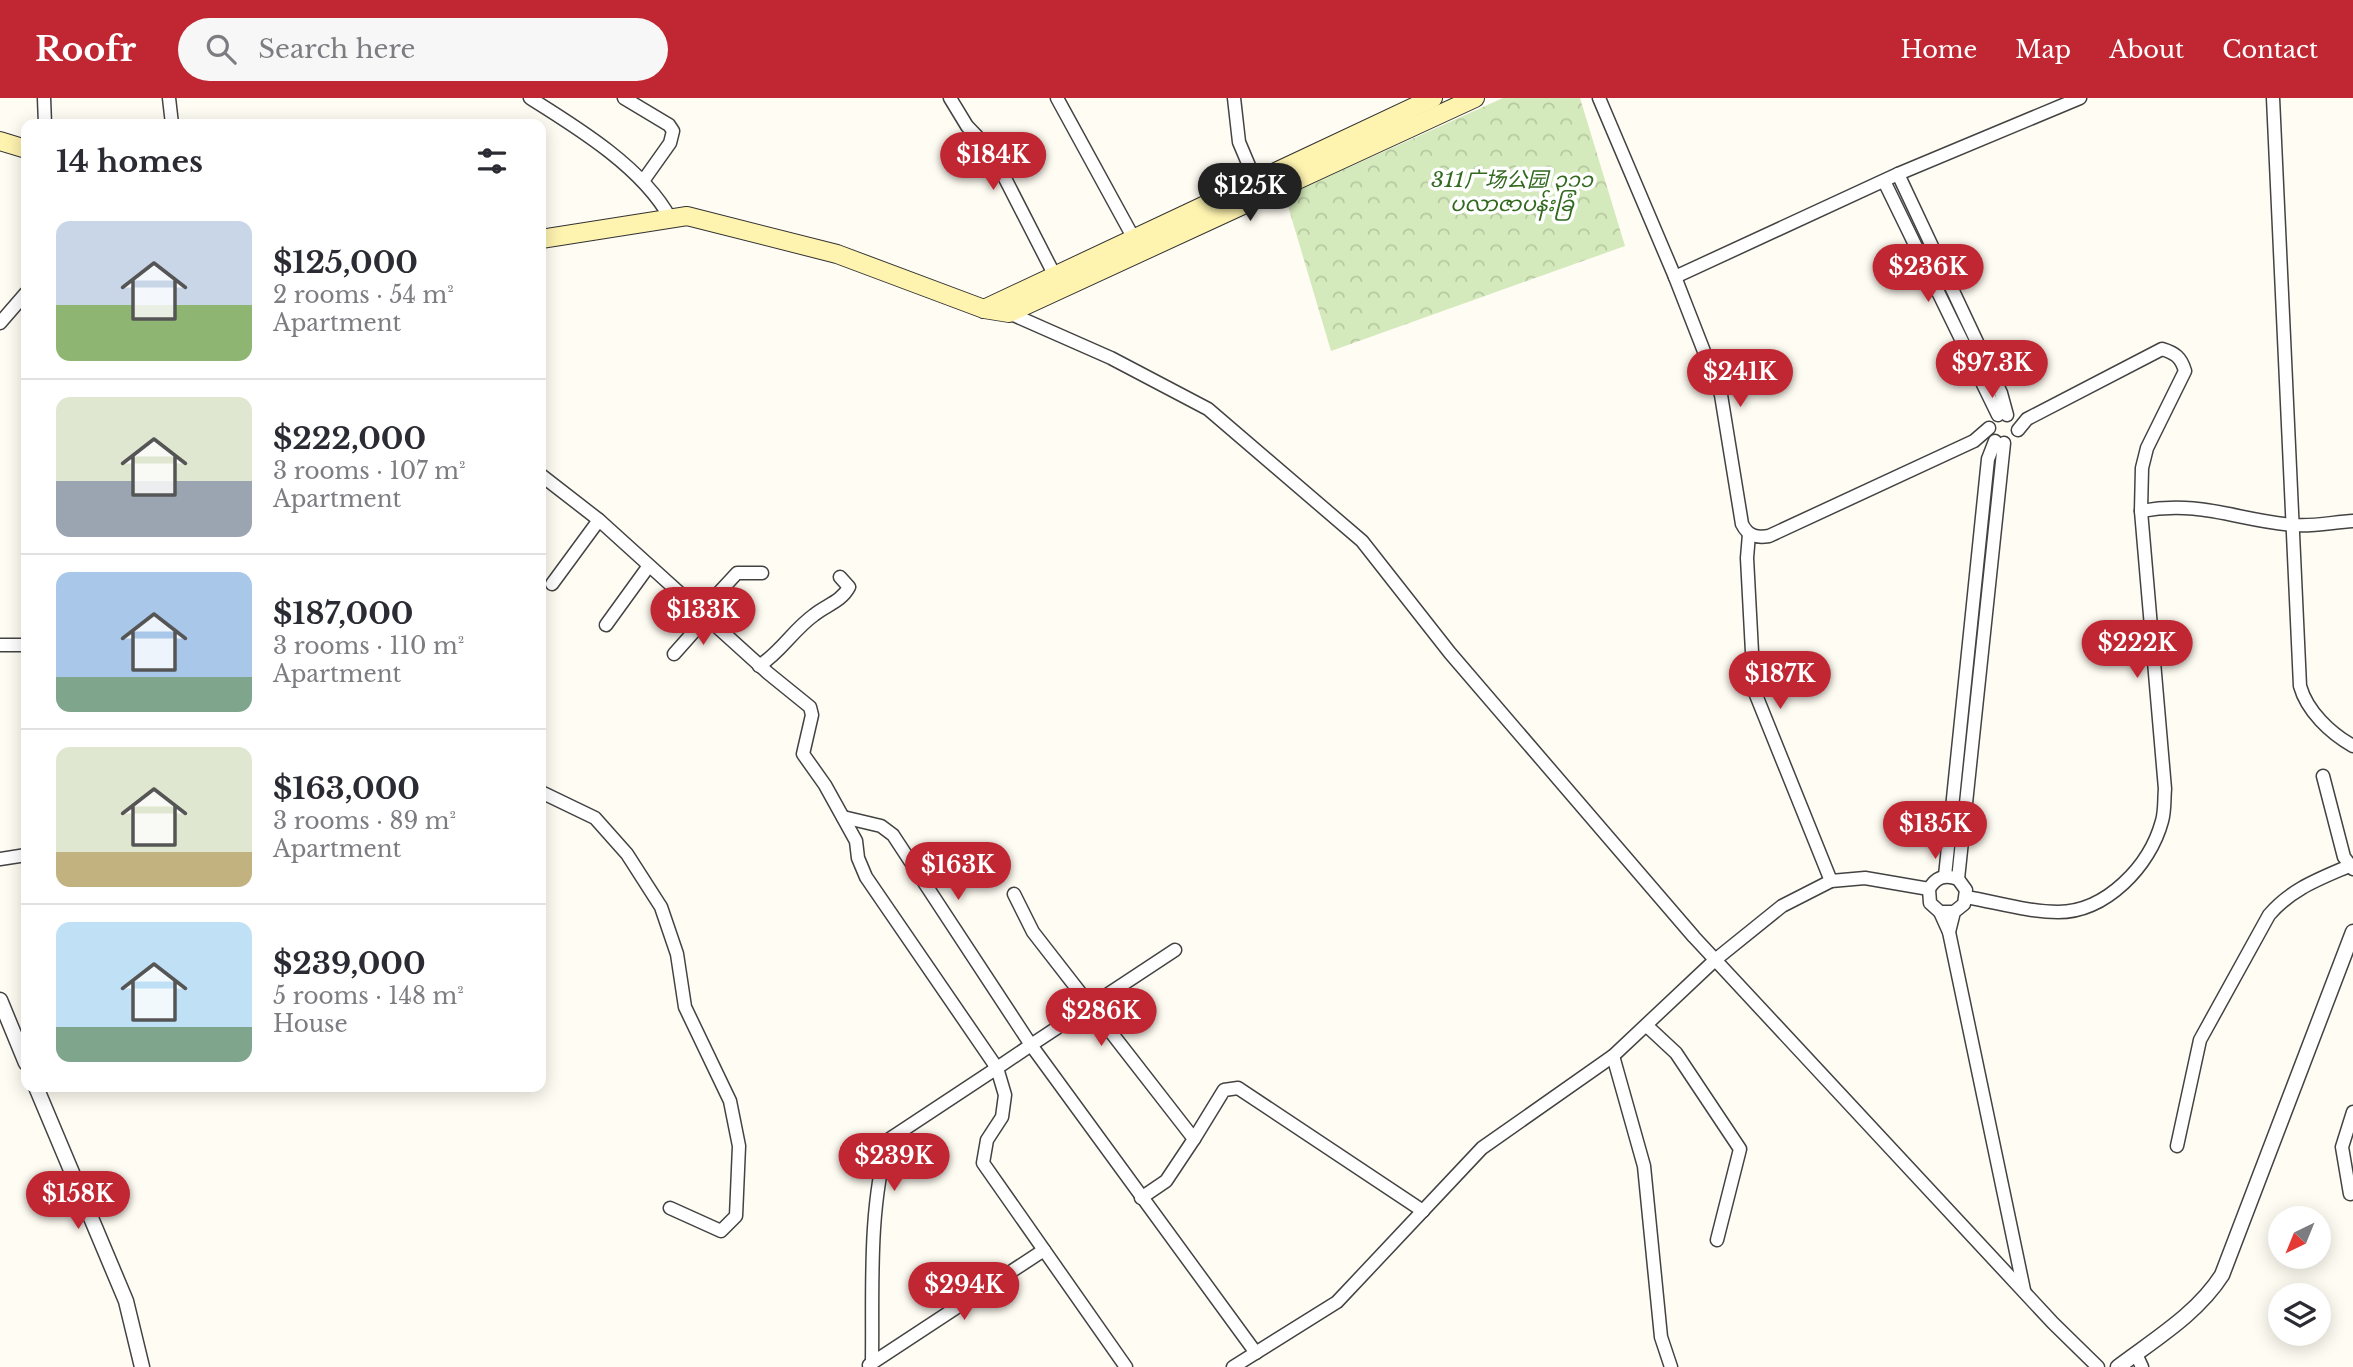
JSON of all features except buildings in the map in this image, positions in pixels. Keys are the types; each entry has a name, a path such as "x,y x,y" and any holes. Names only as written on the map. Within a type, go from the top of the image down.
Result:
{"main road":[{"path":"1353,145 1433,98"},
{"path":"546,238 687,216 837,254 984,309 1009,313 1353,145 1448,103 1475,98"},
{"path":"0,141 21,147"},
{"path":"984,309 1133,237 1259,189"}],"street":[{"path":"44,98 44,119"},
{"path":"169,98 171,119"},
{"path":"530,98 568,122 643,181 661,201 670,218"},
{"path":"624,98 669,125 673,131 670,143 643,181"},
{"path":"950,98 967,126 991,151 1055,276"},
{"path":"1056,98 1133,237"},
{"path":"1234,98 1239,142 1259,189"},
{"path":"1599,98 1675,277 1721,395 1742,524 1749,534 1757,538 1769,536 1974,441 2015,438 2013,420 1898,174"},
{"path":"1675,277 1898,174 2080,98"},
{"path":"2273,98 2300,686 2305,702 2320,720 2353,746"},
{"path":"1884,181 2013,420"},
{"path":"0,323 21,299"},
{"path":"1009,313 1111,358 1208,409 1362,541 1450,653 1715,960 2098,1367"},
{"path":"1951,877 1988,525 1988,459 1995,438 2013,420 2162,349 2173,352 2181,359 2185,371 2147,448 2142,468 2141,511 2165,789 2163,819 2156,839 2147,857 2117,889 2080,910 2056,912 1966,897"},
{"path":"546,482 599,520 759,666 810,706 812,715 803,754 856,841 858,858 866,877 997,1068 1005,1095 1002,1117 987,1140 983,1163 1126,1367"},
{"path":"2141,511 2164,506 2199,507 2293,525 2353,521"},
{"path":"552,584 599,520"},
{"path":"1749,534 1747,558 1754,690 1831,881"},
{"path":"606,625 649,567"},
{"path":"674,654 737,573 762,573"},
{"path":"759,666 772,657 815,613 836,602 846,591 846,581 841,577"},
{"path":"0,645 21,645"},
{"path":"2177,1146 2200,1040 2269,915 2283,899 2297,889 2351,867 2344,857 2323,776"},
{"path":"546,794 595,818 627,854 661,907 677,954 685,1007 730,1101 739,1146 736,1216 730,1226 721,1231 670,1208"},
{"path":"843,817 881,825 893,835 1031,1045 1256,1353"},
{"path":"0,859 21,856"},
{"path":"1949,932 1954,912 1964,904 1966,890 1951,877 1938,878 1929,889 1930,903 1940,912 1949,932 2025,1292"},
{"path":"1233,1367 1337,1301 1482,1148 1613,1056 1715,960 1782,906 1831,881 1865,878 1929,889"},
{"path":"1014,894 1033,932 1194,1139"},
{"path":"1940,912 1954,912"},
{"path":"2118,1367 2139,1360 2203,1299 2222,1275 2353,932"},
{"path":"869,1365 879,1171 888,1140 1175,950"},
{"path":"0,1000 21,1051"},
{"path":"1647,1026 1676,1053 1740,1149 1717,1240"},
{"path":"1613,1056 1644,1166 1661,1337 1671,1367"},
{"path":"1141,1198 1166,1181 1224,1090 1238,1088 1423,1211"},
{"path":"38,1092 126,1301 142,1367"},
{"path":"2350,1194 2342,1147 2353,1112"},
{"path":"869,1365 1044,1250"}],"green space":[{"name":"311广场公园 ၃၁၁ ပလာဇာပန်းခြံ","path":"1503,98 1580,98 1625,246 1331,351 1285,196"}]}
